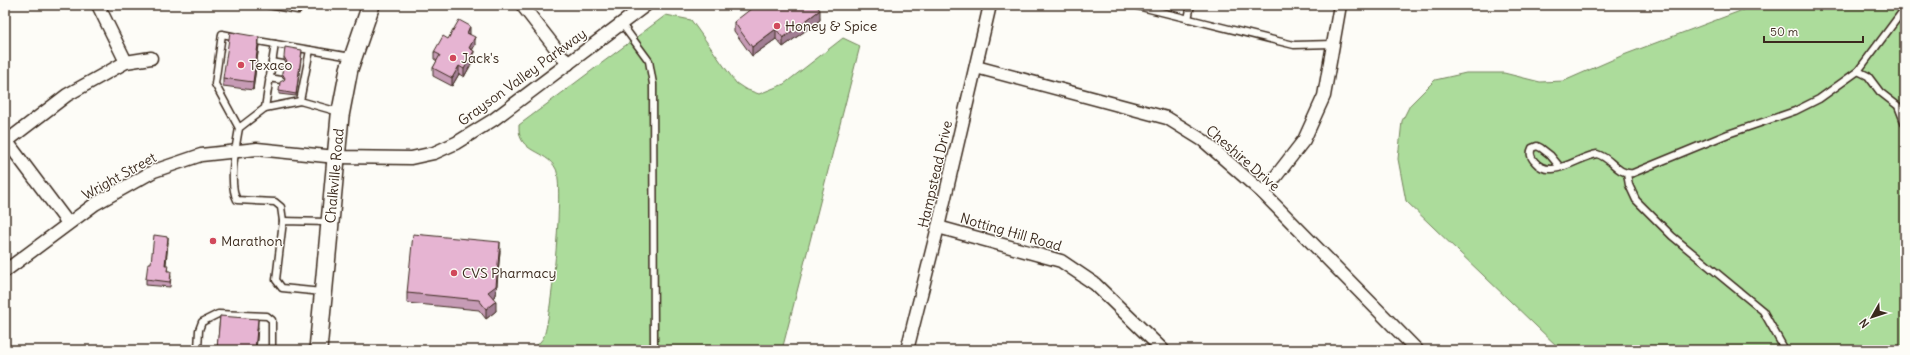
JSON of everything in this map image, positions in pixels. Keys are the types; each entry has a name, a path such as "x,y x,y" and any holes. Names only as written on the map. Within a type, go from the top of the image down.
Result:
{"main road":[{"name":"Chalkville Road","path":"318,350 341,113 353,58 371,5"}],"street":[{"path":"98,5 126,62"},
{"path":"522,5 568,64"},
{"name":"Grayson Valley Parkway","path":"336,157 411,158 434,153 456,143 493,120 646,5"},
{"name":"Hampstead Drive","path":"907,350 938,227 990,5"},
{"path":"1263,194 1304,140 1324,96 1340,5"},
{"path":"68,223 6,140 67,95 126,62 152,58"},
{"name":"Cheshire Drive","path":"976,67 1167,118 1204,141 1263,194 1417,350"},
{"name":"Wright Street","path":"5,271 95,204 154,170 201,155 258,149 336,157"},
{"name":"Notting Hill Road","path":"938,227 1061,261 1095,284 1163,350"}],"lane":[{"path":"272,5 298,10 300,5"},
{"path":"1133,5 1294,45 1333,44"},
{"path":"1188,19 1191,5"},
{"path":"1560,167 1541,148 1536,146 1532,148 1530,153 1532,158 1538,166 1548,170 1560,167 1598,154 1607,158 1622,172 1628,174 1728,134 1795,111 1819,99 1858,71 1905,8"},
{"path":"621,23 649,61 653,84 654,350"},
{"path":"323,292 282,288 276,280 283,221 281,207 274,202 238,200 234,193 235,151 239,128 215,84 222,34 353,58"},
{"path":"265,108 275,44"},
{"path":"300,101 303,68 310,50"},
{"path":"272,62 283,64"},
{"path":"1858,71 1868,76 1880,92 1898,106 1905,124"},
{"path":"269,78 281,80"},
{"path":"239,128 265,108 300,101 341,113"},
{"path":"1628,174 1629,185 1636,200 1672,236 1763,311 1785,350"},
{"path":"283,221 330,222"},
{"path":"198,350 199,330 202,322 218,314 267,316 272,320 272,350"}],"green space":[{"path":"1756,5 1905,5 1905,350 1561,350 1406,201 1398,159 1402,121 1410,105 1435,80 1466,73 1504,73 1540,82 1564,81 1621,56"},
{"path":"666,15 691,20 736,83 745,89 759,94 784,84 843,38 860,46 782,350 533,350 544,336 550,303 558,224 558,180 556,169 551,163 527,146 523,141 520,134 519,125"}],"building":[{"name":"Honey & Spice","path":"756,5 816,5 820,10 783,38 776,29 752,47 734,22"},
{"name":"Jack's","path":"459,20 470,26 467,33 475,37 469,48 474,51 464,69 459,66 452,78 433,68 440,55 434,52 443,36 448,39"},
{"name":"Texaco","path":"230,32 259,37 253,82 223,78"},
{"name":"Texaco","path":"285,47 302,50 296,94 279,91 280,82 285,78 282,73 283,66 287,62 284,57"},
{"name":"CVS Pharmacy","path":"413,234 500,242 496,286 488,292 496,301 486,309 479,300 407,293"},
{"path":"154,235 168,237 165,265 168,265 167,271 171,271 170,282 146,279 148,263 151,263"},
{"path":"220,316 258,319 255,350 217,348"}],"place":[{"name":"Honey & Spice","path":"777,26"},
{"name":"Jack's","path":"453,58"},
{"name":"Texaco","path":"241,65"},
{"name":"Marathon","path":"213,241"},
{"name":"CVS Pharmacy","path":"454,273"}]}
